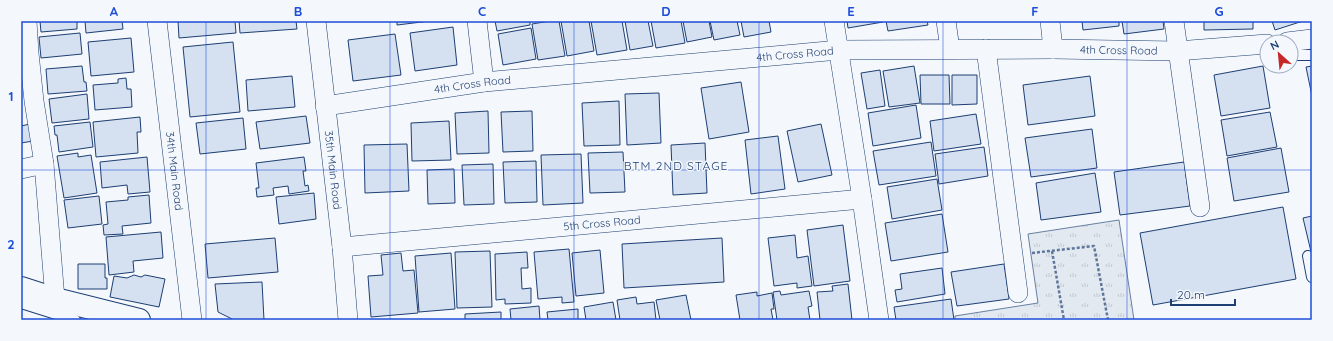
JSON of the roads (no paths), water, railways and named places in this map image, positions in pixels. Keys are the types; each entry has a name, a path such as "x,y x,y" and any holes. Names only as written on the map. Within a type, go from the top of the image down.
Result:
{"main road":[{"path":"21,288 55,299 139,320"}],"street":[{"path":"27,21 25,53 28,102 44,164 55,299"},
{"name":"34th Main Road","path":"157,21 192,320"},
{"name":"35th Main Road","path":"316,21 342,247 348,320"},
{"path":"477,21 484,82"},
{"path":"834,21 879,320"},
{"path":"946,21 950,49"},
{"path":"1050,21 1053,49"},
{"path":"1174,21 1200,208"},
{"path":"1299,41 1312,39"},
{"name":"4th Cross Road","path":"325,106 484,82 839,50 1177,50 1259,47"},
{"path":"986,49 1018,293"},
{"path":"21,169 44,164"},
{"name":"5th Cross Road","path":"342,247 862,199"}],"lane":[{"path":"1299,55 1312,55"},
{"path":"1308,256 1312,277"},
{"path":"21,303 74,320"}],"district":[{"name":"BTM 2ND STAGE","path":"676,166"}]}
